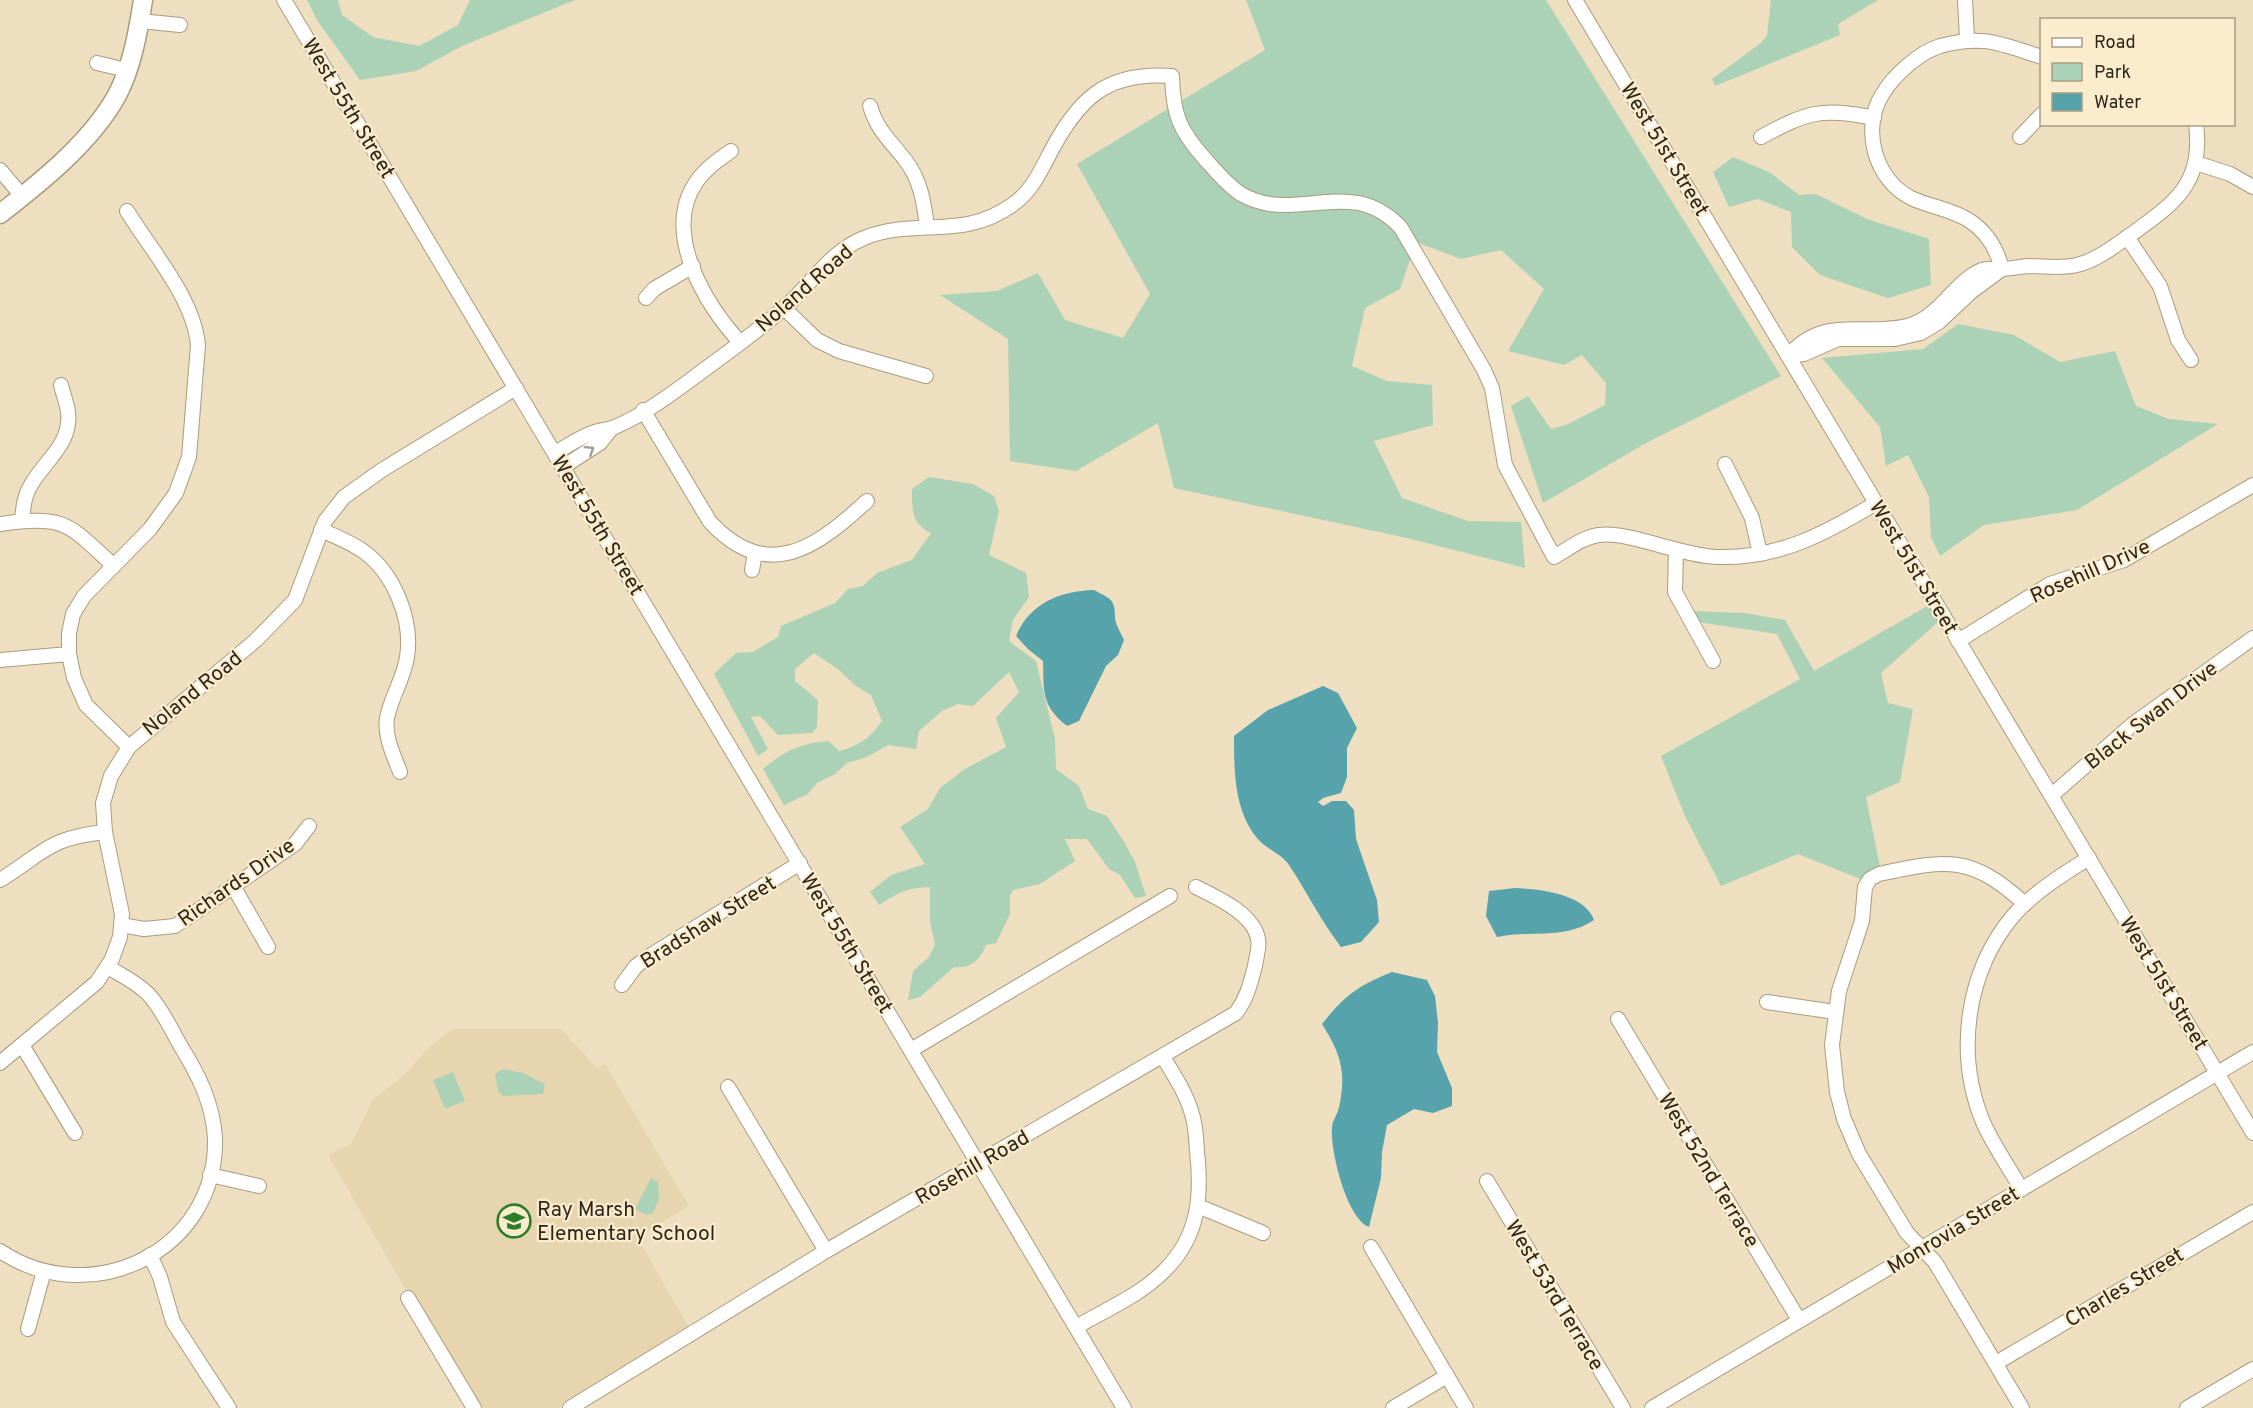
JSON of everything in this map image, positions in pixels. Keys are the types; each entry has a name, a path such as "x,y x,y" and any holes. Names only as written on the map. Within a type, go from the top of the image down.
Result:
{"main road":[{"path":"0,214 91,131 116,96 135,49 143,0"}],"street":[{"name":"West 55th Street","path":"284,0 1076,1328 1118,1406"},
{"name":"West 51st Street","path":"1575,0 2253,1133"},
{"path":"1965,0 1967,39"},
{"path":"140,21 180,25"},
{"path":"2002,269 1995,248 1972,222 1911,198 1890,180 1874,152 1871,138 1874,118 1880,98 1906,69 1936,48 1967,39 1993,42 2040,56"},
{"path":"97,63 126,70"},
{"name":"Noland Road","path":"555,453 594,432 612,428 694,377 784,308 842,250 864,238 891,231 970,226 994,217 1015,204 1032,187 1061,132 1074,113 1090,98 1128,76 1172,76 1175,113 1182,131 1218,173 1242,194 1275,205 1339,201 1368,204 1383,211 1401,228 1484,370 1492,388 1505,465 1554,557 1598,535 1617,536 1676,550"},
{"path":"870,106 876,124 906,160 916,178 923,197 927,227"},
{"path":"1761,137 1800,117 1816,112 1833,111 1874,118"},
{"path":"2020,138 2040,116"},
{"path":"1788,356 1798,345 1825,331 1851,328 1895,334 1951,304 1963,284 1984,269 2077,265 2103,254 2175,202 2189,182 2196,163 2198,142 2196,126"},
{"path":"731,151 711,165 696,182 686,205 684,235 693,266 710,303 724,325 740,342"},
{"path":"2196,163 2230,174 2253,187"},
{"path":"0,170 22,196"},
{"path":"127,212 188,307 196,327 198,345 189,457 176,493 150,529 84,596 73,614 69,654 74,678 86,705 129,747"},
{"path":"2127,237 2160,286 2178,340 2191,360"},
{"path":"646,298 654,289 693,266"},
{"path":"784,308 817,340 839,351 926,376"},
{"path":"22,521 25,499 31,484 59,448 66,433 69,414 61,385"},
{"name":"Noland Road","path":"0,1063 97,982 108,967 118,944 121,925 119,894 102,815 105,789 129,747 278,620 295,600 321,530 344,497 385,468 516,388"},
{"path":"643,410 710,522 728,538 755,553 784,553 819,543 867,501"},
{"name":"Noland Road","path":"563,467 600,443 612,428"},
{"path":"1725,464 1752,518 1760,554"},
{"name":"Rosehill Drive","path":"1958,641 2050,584 2124,560 2253,485"},
{"path":"1713,661 1675,592 1676,550 1715,557 1760,554 1785,549 1811,540 1876,503"},
{"path":"0,524 55,520 77,532 114,566"},
{"path":"321,530 365,552 383,573 398,597 408,626 407,657 387,720 390,746 400,772"},
{"path":"752,570 755,553"},
{"name":"Black Swan Drive","path":"2052,795 2133,724 2253,638"},
{"path":"0,660 69,654"},
{"name":"Richards Drive","path":"121,925 144,929 175,926 295,844 309,826"},
{"path":"0,880 48,845 78,835 105,832"},
{"path":"2021,1189 1991,1137 1975,1098 1968,1057 1967,1031 1971,1006 1987,957 1999,935 2025,904 2089,858"},
{"name":"Bradshaw Street","path":"622,985 636,966 648,957 800,863"},
{"path":"2022,1408 1935,1262 1907,1233 1859,1154 1844,1119 1833,1064 1835,1012 1839,991 1862,921 1865,887 1870,879 1879,874 1940,863 1973,867 1995,878 2025,904"},
{"path":"233,886 268,947"},
{"name":"Rosehill Road","path":"570,1408 826,1251 1236,1013 1248,997 1259,946 1254,927 1240,914 1196,887"},
{"path":"911,1050 1170,896"},
{"path":"0,1251 24,1265 59,1275 89,1276 129,1266 150,1256 167,1244 192,1216 210,1174 214,1148 213,1120 199,1076 150,996 108,967"},
{"path":"1767,1002 1835,1012"},
{"name":"West 52nd Terrace","path":"1618,1019 1799,1320"},
{"path":"22,1045 75,1133"},
{"name":"Monrovia Street","path":"1652,1408 2253,1052"},
{"path":"1076,1328 1147,1286 1164,1272 1187,1242 1196,1220 1200,1191 1195,1124 1184,1093 1163,1057"},
{"path":"728,1087 826,1251"},
{"path":"210,1174 259,1186"},
{"name":"West 53rd Terrace","path":"1487,1181 1623,1408"},
{"path":"1198,1206 1263,1233"},
{"name":"Charles Street","path":"1996,1364 2253,1212"},
{"path":"1371,1247 1466,1408"},
{"path":"150,1256 160,1277 173,1322 229,1408"},
{"path":"28,1329 44,1271"},
{"path":"408,1298 474,1408"},
{"path":"2187,1408 2253,1369"},
{"path":"1394,1408 1447,1376"}],"shaded area":[{"name":"Ray Marsh Elementary School","path":"453,1029 561,1029 597,1068 605,1064 689,1206 637,1237 689,1328 558,1408 482,1408 417,1300 404,1287 328,1155 351,1144 373,1100 405,1074 430,1046"}],"green space":[{"path":"307,0 338,0 342,15 373,37 419,46 458,25 470,0 575,0 462,46 416,71 360,80 317,20"},
{"path":"1246,0 1546,0 1781,376 1648,442 1543,503 1511,406 1528,396 1551,429 1566,425 1605,405 1606,383 1582,355 1564,365 1508,351 1544,289 1501,250 1461,259 1416,242 1400,289 1365,308 1352,366 1387,381 1432,385 1433,425 1374,441 1402,498 1468,521 1521,522 1525,568 1407,538 1174,488 1158,423 1076,471 1010,461 1008,339 940,295 997,291 1038,273 1065,320 1123,338 1150,294 1077,164 1265,50"},
{"path":"1771,0 1878,0 1838,24 1840,35 1715,86 1712,79 1761,43 1767,35"},
{"path":"1733,157 1769,172 1799,195 1816,194 1867,219 1929,239 1931,285 1888,298 1820,275 1792,247 1791,212 1758,199 1729,207 1713,172"},
{"path":"1958,324 2014,335 2060,362 2115,351 2136,406 2169,419 2218,424 2077,510 1984,525 1940,556 1931,537 1929,497 1908,455 1886,466 1880,427 1822,358 1923,349"},
{"path":"929,477 973,484 994,496 999,511 989,555 1026,573 1029,597 1013,620 1009,641 1036,661 1055,739 1056,769 1079,786 1088,809 1107,816 1135,862 1146,896 1135,898 1120,875 1109,869 1087,839 1065,839 1075,861 1040,884 1013,890 1010,896 1010,914 996,943 986,945 981,955 970,965 954,967 920,997 908,1000 913,971 929,957 935,944 930,922 930,887 902,892 879,905 870,892 891,875 925,864 900,827 928,809 940,788 965,769 1006,747 996,718 1019,692 1009,672 973,706 958,704 942,711 919,731 916,749 888,745 867,757 847,763 835,774 817,783 808,794 784,805 763,769 778,757 801,746 829,741 839,751 864,740 882,721 871,695 814,653 795,669 795,681 818,700 817,727 812,733 778,735 760,716 751,717 768,749 758,756 714,674 736,653 753,652 778,637 781,626 835,603 848,589 863,586 877,573 912,560 931,533 916,520 912,489"},
{"path":"1929,605 1938,622 1881,673 1888,703 1913,709 1900,782 1866,797 1880,867 1863,880 1798,854 1721,886 1685,816 1661,756 1800,679 1777,634 1698,622 1691,611 1745,613 1785,620 1814,671"},
{"path":"503,1069 523,1073 545,1084 543,1094 503,1096 498,1091 495,1074"},
{"path":"453,1072 465,1101 445,1109 433,1080"},
{"path":"651,1178 658,1182 659,1199 653,1213 647,1215 635,1209"}],"water":[{"path":"1094,590 1113,602 1116,623 1124,640 1118,655 1106,666 1079,721 1067,726 1048,704 1044,690 1043,661 1016,636 1029,615 1048,601 1069,593"},
{"path":"1323,686 1338,693 1357,728 1347,748 1347,777 1341,793 1323,798 1318,802 1323,806 1332,801 1346,801 1354,810 1356,839 1377,900 1379,922 1361,942 1341,947 1289,865 1261,842 1249,827 1240,802 1235,776 1234,736 1268,710"},
{"path":"1515,888 1549,892 1572,899 1589,911 1594,920 1571,930 1497,937 1486,916 1489,891"},
{"path":"1392,972 1427,980 1435,996 1438,1023 1437,1052 1452,1088 1452,1106 1433,1113 1414,1109 1387,1125 1382,1152 1381,1178 1369,1227 1361,1221 1347,1198 1337,1167 1332,1128 1340,1103 1342,1074 1340,1060 1322,1024 1353,992"}],"place":[{"name":"Ray Marsh Elementary School","path":"514,1221"}]}
